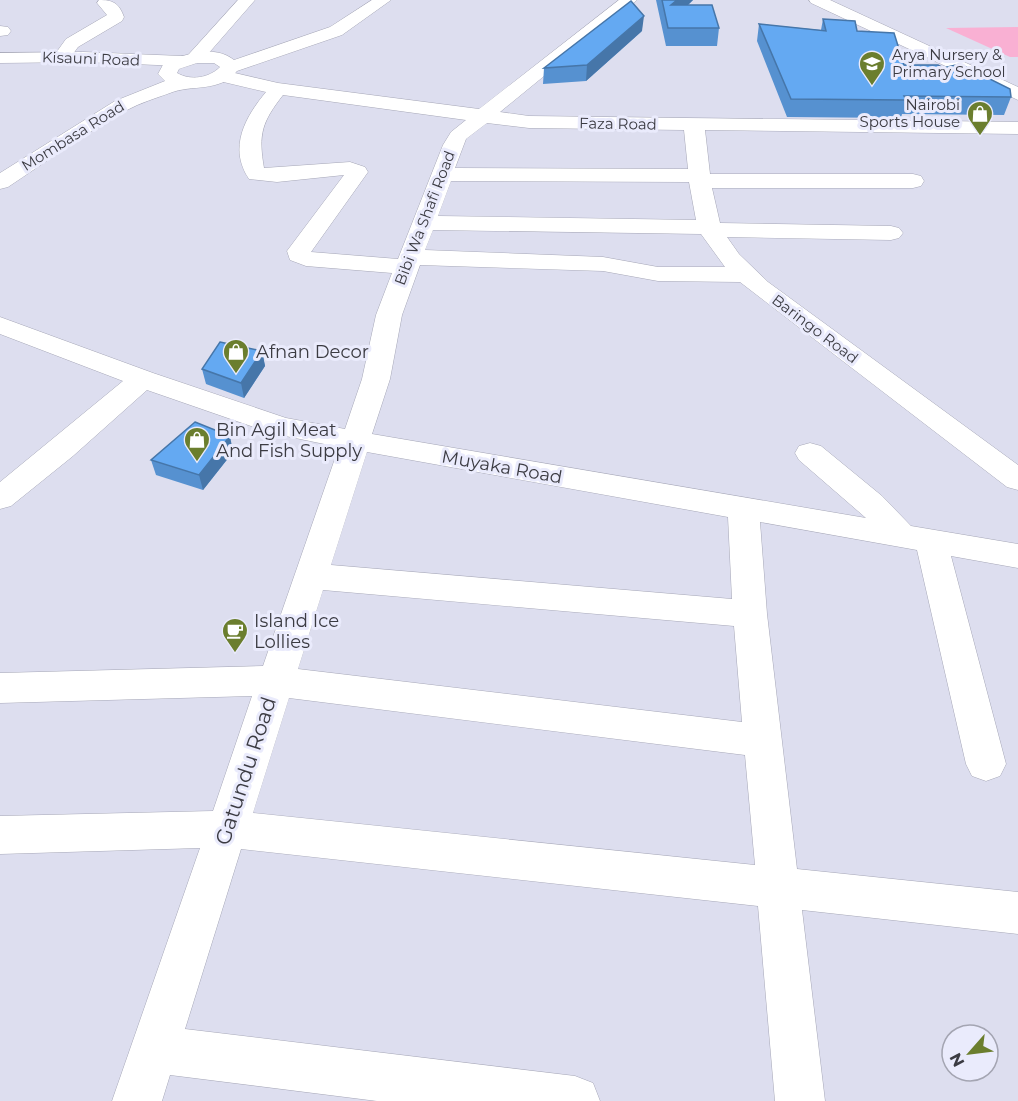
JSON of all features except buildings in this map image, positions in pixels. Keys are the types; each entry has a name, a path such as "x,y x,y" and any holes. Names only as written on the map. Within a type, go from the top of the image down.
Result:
{"main road":[{"path":"187,65 247,0"},
{"name":"Mombasa Road","path":"50,128 106,96 187,65 313,27 359,0"},
{"path":"187,65 203,82 336,31 383,0"},
{"path":"817,0 1018,94"},
{"path":"62,57 72,43 116,17 113,9 105,3"},
{"name":"Bibi Wa Shafi Road","path":"354,441 376,379 389,315 455,140 616,3"},
{"name":"Kisauni Road","path":"0,58 62,57 187,65"},
{"path":"187,65 225,61 226,72"},
{"name":"Mombasa Road","path":"0,182 187,65"},
{"name":"Faza Road","path":"226,72 278,89 481,118 529,122 1018,128"},
{"path":"992,82 1018,76"},
{"path":"278,89 252,122 249,145 252,168 257,174 277,175 350,168 357,172 299,251 299,255 306,259 603,264 658,274 747,275"},
{"name":"Baringo Road","path":"694,125 709,228 730,259 759,287 1018,480"},
{"path":"442,174 913,181"},
{"path":"425,223 891,233"},
{"name":"Muyaka Road","path":"0,325 142,380 281,426 354,441 743,509 867,517 916,538 1018,556"},
{"path":"0,498 62,449 142,380"},
{"name":"Gatundu Road","path":"137,1101 354,441"},
{"path":"810,453 867,517"},
{"path":"743,509 750,614 800,1101"},
{"path":"916,538 986,764"},
{"path":"310,576 750,614"},
{"path":"0,688 276,681 763,741"},
{"path":"0,835 227,829 778,887 1016,922"},
{"path":"154,1049 575,1101"}],"shaded area":[{"path":"1018,27 1018,57 1010,57 946,28"}],"place":[{"name":"Arya Nursery & Primary School","path":"872,87"},
{"name":"Nairobi Sports House","path":"980,137"},
{"name":"Afnan Decor","path":"236,375"},
{"name":"Bin Agil Meat And Fish Supply","path":"197,463"},
{"name":"Island Ice Lollies","path":"235,654"}]}
